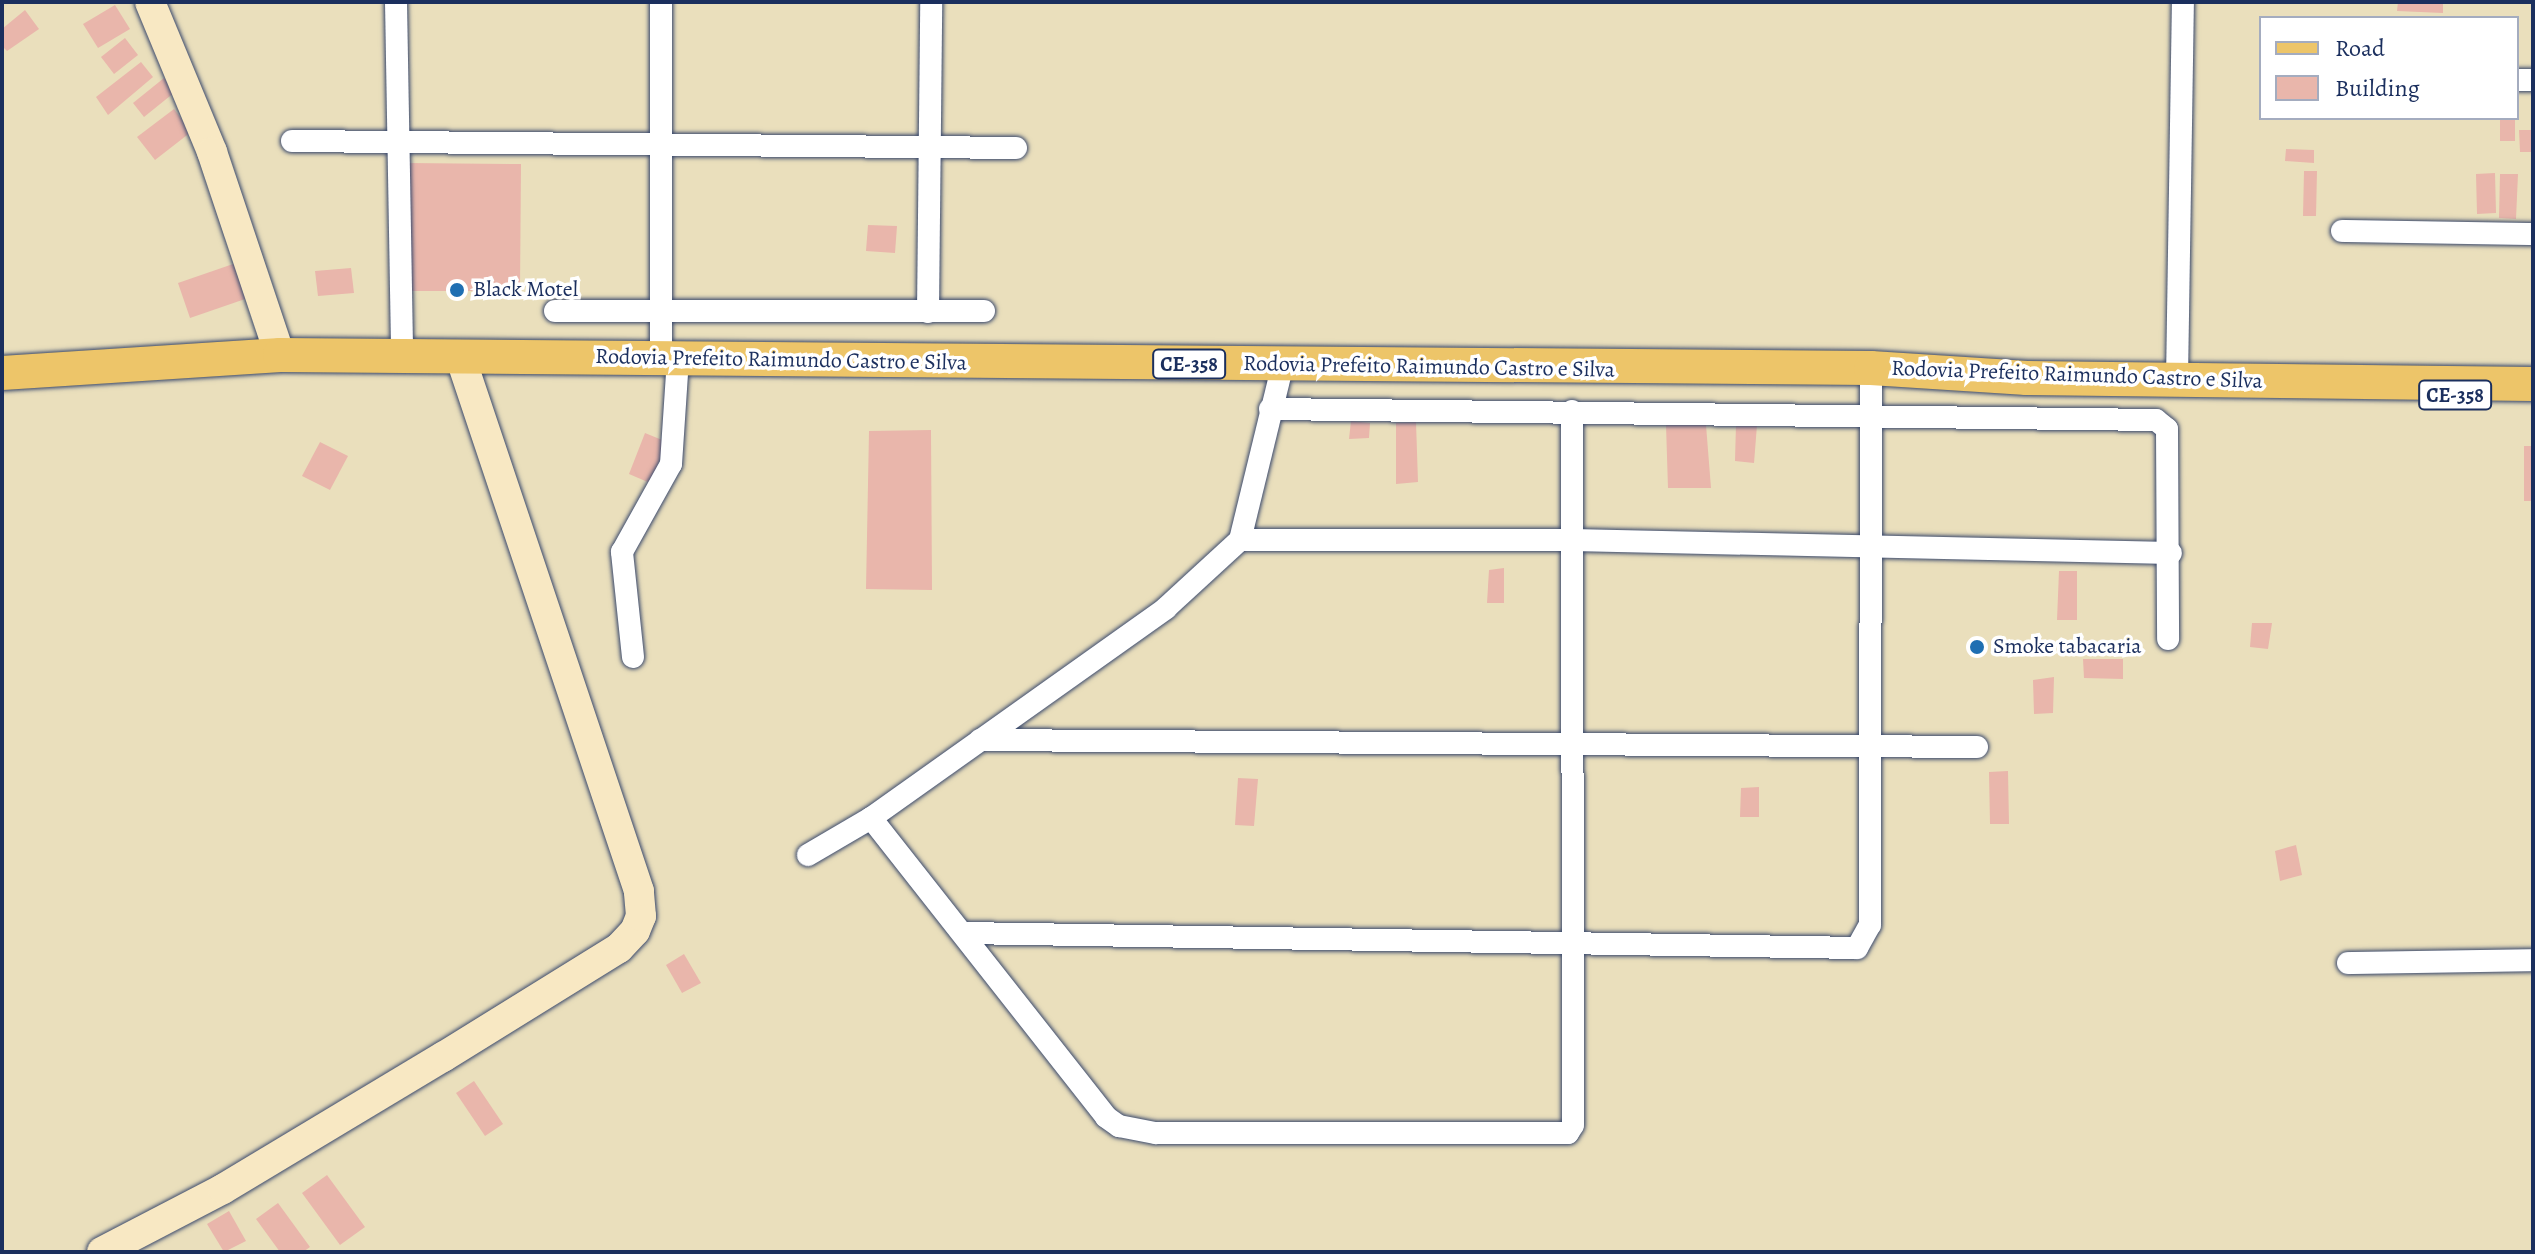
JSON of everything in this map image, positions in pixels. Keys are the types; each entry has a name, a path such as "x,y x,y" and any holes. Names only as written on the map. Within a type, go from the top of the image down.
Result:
{"main road":[{"name":"Rodovia Prefeito Raimundo Castro e Silva","path":"2,373 280,355 402,355 461,359 1871,368 2177,379 2376,382"},
{"name":"CE-358","path":"2376,382 2533,384"},
{"name":"CE-358","path":"2376,382 2533,407"}],"street":[{"path":"150,2 212,152 280,355"},
{"path":"396,2 402,355"},
{"path":"633,657 622,552 671,464 670,358 657,310 661,2"},
{"path":"928,312 931,2"},
{"path":"2177,379 2183,2"},
{"path":"292,141 929,151 1016,148"},
{"path":"2342,231 2533,234"},
{"path":"555,311 984,311"},
{"path":"102,1252 223,1189 352,1112 605,957 635,931 641,916 639,891 461,359"},
{"path":"808,855 871,818 1166,608 1240,540 1283,364"},
{"path":"964,933 1857,948 1870,925 1874,745 1867,414 1871,368"},
{"path":"1270,409 1867,414 2156,420 2167,429 2171,553 2168,639"},
{"path":"871,818 1106,1117 1135,1131 1568,1133 1573,1125 1572,411"},
{"path":"1240,540 1572,540 2171,553"},
{"path":"980,740 1573,741 1977,747"},
{"path":"2348,963 2533,960"}],"building":[{"path":"2398,2 2443,2 2443,13 2397,11"},
{"path":"115,5 130,29 98,48 83,24"},
{"path":"25,10 39,29 7,51 2,46 2,29"},
{"path":"125,38 138,55 114,74 101,57"},
{"path":"141,62 153,77 108,115 96,97"},
{"path":"164,78 175,92 144,117 133,103"},
{"path":"174,109 191,132 155,160 137,137"},
{"path":"2500,120 2515,120 2515,141 2500,141"},
{"path":"2519,130 2533,130 2533,152 2520,152"},
{"path":"2286,149 2314,150 2314,163 2285,161"},
{"name":"Black Motel","path":"407,163 521,164 520,291 405,291"},
{"path":"2304,171 2317,171 2316,216 2303,216"},
{"path":"2495,173 2496,213 2477,214 2476,174"},
{"path":"2500,174 2518,174 2516,219 2499,218"},
{"path":"868,225 897,226 895,253 866,251"},
{"path":"236,263 248,298 190,318 178,283"},
{"path":"351,268 354,293 318,296 315,271"},
{"path":"1351,421 1370,423 1369,438 1349,439"},
{"path":"1416,422 1418,482 1396,484 1396,423"},
{"path":"1736,424 1757,425 1754,463 1735,461"},
{"path":"1666,425 1706,425 1711,488 1668,488"},
{"path":"931,430 932,590 866,589 869,431"},
{"path":"645,433 667,442 650,483 629,474"},
{"path":"320,442 348,456 330,490 302,476"},
{"path":"2524,446 2533,446 2533,501 2524,501"},
{"path":"1504,568 1504,603 1487,603 1489,570"},
{"path":"2059,571 2077,571 2077,620 2057,620"},
{"path":"2252,623 2272,623 2268,649 2250,647"},
{"path":"2083,659 2123,659 2123,679 2084,678"},
{"path":"2054,677 2053,713 2034,714 2033,680"},
{"path":"2008,771 2009,824 1990,824 1989,772"},
{"path":"1238,778 1258,779 1254,826 1235,825"},
{"path":"1759,787 1759,817 1740,817 1741,788"},
{"path":"2296,845 2302,875 2280,881 2275,851"},
{"path":"684,954 701,983 682,993 666,965"},
{"path":"474,1081 503,1124 485,1136 456,1093"},
{"path":"327,1175 365,1227 340,1245 302,1193"},
{"path":"278,1203 310,1247 303,1252 280,1252 256,1219"},
{"path":"229,1211 246,1241 224,1252 207,1224"}],"place":[{"name":"Black Motel","path":"457,290"},
{"name":"Smoke tabacaria","path":"1977,647"}]}
